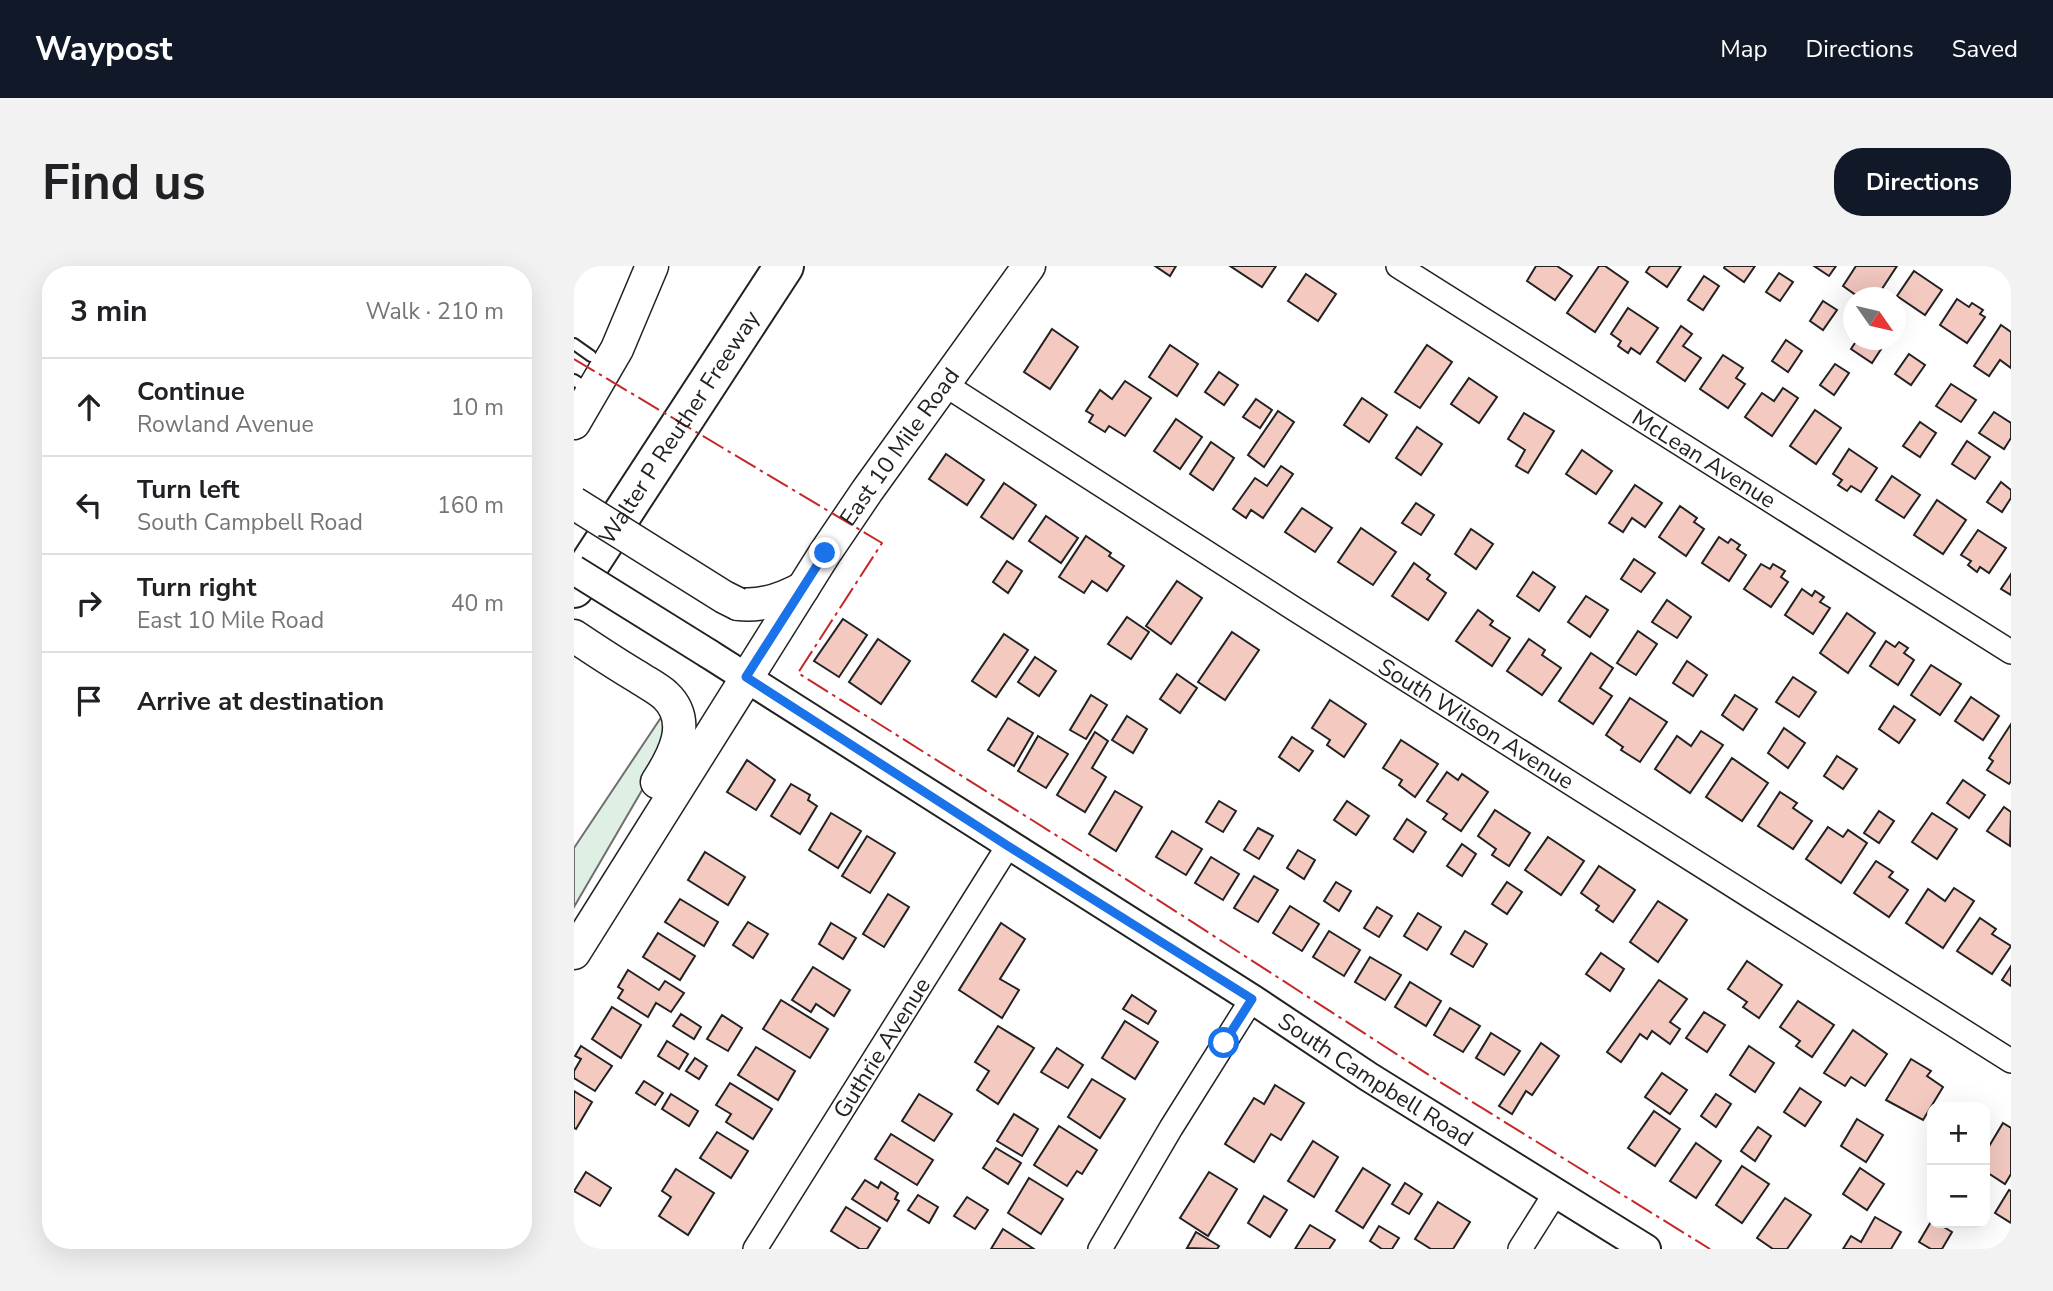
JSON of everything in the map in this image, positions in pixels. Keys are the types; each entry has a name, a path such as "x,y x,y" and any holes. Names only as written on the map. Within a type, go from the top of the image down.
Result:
{"highway":[{"name":"Walter P Reuther Freeway","path":"574,588 784,266"}],"main road":[{"path":"574,424 580,373 646,266"},
{"path":"580,373 617,349 652,266"},
{"name":"East 10 Mile Road","path":"574,953 746,677 867,491 1029,266"},
{"path":"574,503 738,604 769,603 803,588"},
{"path":"574,636 662,693 677,711 680,724 674,752 633,820 574,943"}],"street":[{"name":"McLean Avenue","path":"1398,266 2011,652"},
{"name":"South Wilson Avenue","path":"944,384 1293,608 2011,1061"},
{"name":"South Campbell Road","path":"574,570 1252,999 1369,1077 1646,1249"},
{"name":"Guthrie Avenue","path":"755,1249 1008,846"},
{"path":"1100,1249 1252,999"},
{"path":"1520,1249 1556,1192"}],"green space":[{"path":"664,713 666,749 574,907 574,848"}],"building":[{"path":"1155,266 1176,266 1170,276"},
{"path":"1230,266 1276,266 1262,287"},
{"path":"1536,266 1557,266 1572,276 1555,300 1527,281"},
{"path":"1599,266 1605,266 1628,282 1595,332 1567,313"},
{"path":"1650,266 1681,266 1667,287 1646,272"},
{"path":"1755,266 1744,282 1724,268"},
{"path":"1814,266 1836,266 1829,276"},
{"path":"1856,266 1897,266 1883,287 1843,286"},
{"path":"1914,271 1942,290 1925,315 1906,302 1906,287 1903,287"},
{"path":"1779,273 1793,282 1780,301 1766,292"},
{"path":"1306,274 1336,294 1318,321 1288,301"},
{"path":"1704,276 1719,286 1703,310 1688,300"},
{"path":"1957,299 1969,307 1972,303 1983,310 1980,314 1985,317 1967,343 1940,325"},
{"path":"1823,301 1837,310 1823,330 1810,321"},
{"path":"1628,308 1658,328 1640,354 1631,348 1628,353 1618,346 1621,341 1611,334"},
{"path":"2001,325 2011,332 2011,368 2000,360 1989,376 1974,366"},
{"path":"1681,326 1692,334 1683,346 1701,358 1685,381 1657,362"},
{"path":"1052,329 1078,347 1050,389 1024,372"},
{"path":"1786,340 1802,351 1788,372 1772,361"},
{"path":"1170,345 1198,364 1177,396 1149,377"},
{"path":"1427,345 1452,362 1420,408 1395,392"},
{"path":"1852,350 1880,350 1872,363"},
{"path":"1909,354 1925,365 1911,385 1895,374"},
{"path":"1723,355 1743,368 1736,378 1745,384 1728,408 1700,389"},
{"path":"1835,364 1849,373 1834,395 1820,385"},
{"path":"1219,372 1238,385 1224,405 1205,392"},
{"path":"1469,378 1497,397 1479,423 1451,404"},
{"path":"1125,381 1151,398 1125,436 1109,426 1105,432 1089,422 1093,415 1086,411 1100,390 1112,399"},
{"path":"1951,384 1976,400 1961,422 1936,406"},
{"path":"1783,388 1798,398 1772,436 1745,417 1762,393 1774,401"},
{"path":"1362,398 1387,415 1369,442 1344,425"},
{"path":"1256,399 1272,410 1260,428 1243,417"},
{"path":"1815,410 1841,428 1816,464 1790,446"},
{"path":"1278,411 1294,422 1264,467 1248,455"},
{"path":"1994,412 2011,423 2011,438 2004,449 1979,433"},
{"path":"1524,413 1554,431 1528,473 1516,466 1525,450 1508,439"},
{"path":"1176,419 1202,437 1180,469 1154,451"},
{"path":"1920,422 1936,433 1920,457 1903,446"},
{"path":"1417,427 1442,444 1421,475 1396,458"},
{"path":"1967,441 1990,457 1975,479 1952,464"},
{"path":"1211,442 1234,458 1213,490 1190,474"},
{"path":"1849,449 1877,468 1861,492 1851,486 1847,491 1838,485 1842,480 1833,474"},
{"path":"1582,450 1612,471 1596,494 1566,474"},
{"path":"946,454 984,480 967,505 929,479"},
{"path":"1281,466 1293,474 1263,518 1251,510 1246,518 1233,509 1255,478 1267,486"},
{"path":"1892,476 1920,495 1904,518 1876,500"},
{"path":"2001,482 2011,490 2011,498 2002,512 1987,502"},
{"path":"1004,483 1036,505 1013,539 981,517"},
{"path":"1635,485 1662,503 1645,527 1632,518 1623,532 1609,523"},
{"path":"1937,500 1966,520 1943,554 1914,535"},
{"path":"1416,503 1434,515 1421,535 1402,523"},
{"path":"1680,506 1697,518 1694,522 1704,529 1686,556 1659,537"},
{"path":"1302,508 1332,528 1315,552 1285,532"},
{"path":"1046,516 1078,538 1061,563 1029,541"},
{"path":"1361,528 1396,552 1373,585 1338,562"},
{"path":"1471,529 1493,544 1476,569 1455,554"},
{"path":"1978,530 2006,548 1989,573 1980,567 1977,572 1968,565 1971,561 1961,555"},
{"path":"1086,536 1111,553 1109,556 1124,566 1107,591 1092,581 1084,593 1059,577"},
{"path":"1719,537 1728,543 1731,539 1740,545 1737,549 1746,555 1729,581 1702,563"},
{"path":"1634,559 1655,573 1641,592 1621,579"},
{"path":"1007,561 1022,571 1008,593 993,582"},
{"path":"1414,563 1430,575 1427,579 1446,593 1428,620 1392,596"},
{"path":"1761,564 1770,569 1773,564 1785,571 1781,577 1788,582 1771,607 1744,589"},
{"path":"1533,572 1555,587 1539,611 1517,596"},
{"path":"2011,574 2011,595 2001,589"},
{"path":"1177,581 1202,598 1171,644 1146,626"},
{"path":"1802,589 1812,596 1815,591 1824,597 1820,602 1830,608 1813,634 1785,615"},
{"path":"1586,596 1608,610 1590,637 1568,622"},
{"path":"1667,600 1691,617 1677,638 1652,622"},
{"path":"1478,610 1493,621 1490,625 1510,638 1492,666 1456,641"},
{"path":"1847,613 1875,633 1848,673 1820,653"},
{"path":"1127,617 1149,632 1131,659 1108,644"},
{"path":"843,619 867,635 839,677 814,661"},
{"path":"1638,631 1657,644 1636,675 1617,663"},
{"path":"1232,632 1259,650 1225,700 1198,682"},
{"path":"1004,634 1028,650 996,697 972,681"},
{"path":"878,639 910,661 881,704 849,682"},
{"path":"1529,639 1545,650 1542,655 1561,668 1542,695 1507,671"},
{"path":"1886,641 1895,647 1899,642 1908,648 1904,653 1914,660 1898,685 1870,666"},
{"path":"1591,653 1613,668 1600,688 1612,696 1593,724 1559,701"},
{"path":"1035,657 1056,671 1039,696 1018,682"},
{"path":"1687,661 1707,675 1693,696 1673,683"},
{"path":"1931,665 1961,684 1940,715 1911,695"},
{"path":"1177,674 1197,688 1180,713 1160,699"},
{"path":"1793,677 1816,692 1799,717 1776,702"},
{"path":"1091,695 1107,705 1086,739 1070,730"},
{"path":"1735,695 1757,709 1743,730 1722,715"},
{"path":"1971,697 1999,716 1983,740 1955,721"},
{"path":"1630,698 1667,722 1640,762 1621,750 1623,747 1606,735"},
{"path":"1330,700 1366,724 1344,757 1327,745 1330,740 1312,728"},
{"path":"1894,706 1915,720 1899,743 1879,729"},
{"path":"1127,716 1147,729 1133,753 1112,740"},
{"path":"1008,718 1033,733 1014,766 988,750"},
{"path":"2011,724 2009,784 1987,770 1993,761 1989,758"},
{"path":"1784,728 1805,743 1788,768 1768,753"},
{"path":"1701,731 1723,745 1690,793 1655,769 1677,736 1691,746"},
{"path":"1095,732 1108,741 1092,768 1106,777 1085,812 1057,795"},
{"path":"1038,736 1068,754 1046,788 1018,771"},
{"path":"1292,737 1313,751 1299,771 1279,757"},
{"path":"1401,740 1438,764 1415,797 1399,785 1402,780 1383,768"},
{"path":"1837,756 1857,769 1843,789 1824,776"},
{"path":"1732,758 1768,783 1742,821 1706,797"},
{"path":"747,760 775,780 756,810 727,792"},
{"path":"1447,772 1458,780 1462,774 1488,792 1461,831 1443,819 1447,814 1427,801"},
{"path":"1963,780 1985,795 1969,818 1947,803"},
{"path":"791,784 810,795 808,800 817,806 800,834 771,816"},
{"path":"1115,791 1142,807 1116,851 1089,834"},
{"path":"1780,792 1797,803 1793,808 1812,821 1793,849 1758,826"},
{"path":"1219,801 1236,811 1223,832 1206,822"},
{"path":"1347,801 1369,816 1356,835 1334,820"},
{"path":"2004,807 2011,812 2010,846 1987,831"},
{"path":"1495,810 1530,833 1509,866 1492,855 1496,849 1478,836"},
{"path":"1879,811 1894,821 1879,843 1864,833"},
{"path":"831,813 861,831 838,868 809,850"},
{"path":"1932,813 1957,829 1937,859 1912,842"},
{"path":"1407,819 1426,832 1413,852 1394,839"},
{"path":"1828,827 1843,837 1848,830 1867,843 1841,883 1806,859"},
{"path":"1258,828 1273,836 1259,859 1244,850"},
{"path":"1172,831 1202,849 1186,875 1156,857"},
{"path":"867,836 895,853 870,893 842,876"},
{"path":"1548,837 1584,861 1561,895 1525,870"},
{"path":"1462,844 1476,854 1462,876 1447,866"},
{"path":"1298,850 1315,860 1304,879 1287,868"},
{"path":"705,852 745,877 728,905 688,880"},
{"path":"1211,857 1239,874 1223,900 1195,883"},
{"path":"1876,861 1893,872 1889,877 1908,890 1889,917 1854,893"},
{"path":"1599,866 1635,890 1613,922 1596,910 1599,906 1581,893"},
{"path":"1254,876 1278,890 1258,922 1234,908"},
{"path":"1336,882 1351,891 1339,911 1324,901"},
{"path":"1507,882 1522,892 1507,914 1492,904"},
{"path":"1954,888 1974,901 1943,948 1906,923 1928,889 1945,901"},
{"path":"888,894 909,907 884,947 863,934"},
{"path":"680,899 718,922 704,946 665,922"},
{"path":"1658,901 1687,920 1658,962 1630,942"},
{"path":"1290,906 1319,924 1302,951 1273,933"},
{"path":"1377,907 1392,916 1379,937 1364,928"},
{"path":"1418,913 1441,927 1427,950 1404,936"},
{"path":"1980,918 1996,929 1992,934 2011,946 1992,974 1957,951"},
{"path":"748,922 768,934 753,958 733,945"},
{"path":"831,923 856,938 843,959 819,944"},
{"path":"1001,923 1025,939 1000,979 1019,990 1002,1018 959,990"},
{"path":"1329,931 1360,950 1344,976 1313,957"},
{"path":"1465,931 1487,944 1473,967 1451,954"},
{"path":"658,933 695,956 680,980 643,957"},
{"path":"1601,953 1624,969 1610,991 1586,974"},
{"path":"1370,957 1401,975 1385,1000 1355,982"},
{"path":"1747,961 1782,985 1759,1018 1743,1007 1747,1002 1728,989"},
{"path":"2011,966 2011,986 2002,980"},
{"path":"813,967 850,990 834,1016 816,1004 811,1012 792,1000"},
{"path":"628,970 659,990 665,981 684,993 671,1012 656,1003 648,1017 618,998 623,990 618,987"},
{"path":"1659,980 1687,999 1670,1022 1680,1029 1670,1044 1652,1031 1647,1039 1640,1034 1621,1062 1607,1052"},
{"path":"1410,982 1441,1001 1426,1026 1395,1007"},
{"path":"1132,995 1156,1011 1148,1024 1123,1009"},
{"path":"781,1000 828,1029 810,1058 763,1029"},
{"path":"1798,1001 1834,1025 1812,1057 1796,1046 1800,1041 1780,1027"},
{"path":"612,1007 641,1025 621,1058 592,1039"},
{"path":"1450,1008 1480,1026 1463,1052 1434,1035"},
{"path":"1704,1012 1725,1025 1707,1052 1686,1038"},
{"path":"681,1014 701,1027 694,1039 673,1026"},
{"path":"722,1015 742,1028 728,1051 707,1039"},
{"path":"1125,1021 1158,1042 1135,1079 1102,1058"},
{"path":"998,1026 1034,1048 998,1104 977,1090 989,1071 975,1062"},
{"path":"1853,1030 1887,1054 1865,1086 1851,1077 1845,1086 1824,1073"},
{"path":"1491,1033 1520,1051 1504,1075 1476,1058"},
{"path":"667,1041 688,1054 679,1069 658,1056"},
{"path":"1541,1043 1559,1056 1532,1095 1526,1091 1512,1114 1499,1106"},
{"path":"581,1046 612,1066 595,1091 574,1078 574,1071 581,1059 575,1056"},
{"path":"1749,1046 1774,1063 1755,1092 1730,1075"},
{"path":"756,1047 795,1071 778,1100 738,1075"},
{"path":"1057,1048 1083,1065 1068,1088 1041,1072"},
{"path":"695,1058 707,1066 699,1079 686,1071"},
{"path":"1911,1059 1931,1071 1927,1076 1943,1087 1934,1102 1927,1102 1927,1113 1923,1120 1886,1100"},
{"path":"1662,1073 1687,1090 1670,1114 1645,1097"},
{"path":"1092,1079 1125,1099 1100,1138 1068,1117"},
{"path":"644,1081 663,1093 655,1105 636,1093"},
{"path":"730,1083 772,1109 753,1139 726,1122 731,1114 716,1105"},
{"path":"1275,1085 1304,1103 1281,1140 1271,1134 1254,1162 1225,1144 1254,1098 1264,1104"},
{"path":"1800,1088 1821,1102 1805,1126 1784,1112"},
{"path":"574,1091 592,1102 576,1129 574,1128"},
{"path":"671,1094 698,1111 689,1126 662,1109"},
{"path":"919,1094 952,1114 934,1141 902,1121"},
{"path":"1716,1094 1731,1104 1716,1127 1701,1116"},
{"path":"1654,1111 1680,1129 1655,1166 1628,1148"},
{"path":"1014,1114 1038,1129 1022,1156 997,1141"},
{"path":"1857,1119 1883,1135 1866,1162 1841,1146"},
{"path":"2003,1123 2011,1128 2011,1174 2005,1184 1990,1174 1990,1145"},
{"path":"1059,1126 1097,1150 1082,1174 1077,1171 1067,1186 1034,1165"},
{"path":"1758,1127 1771,1136 1755,1161 1741,1151"},
{"path":"717,1132 748,1151 731,1178 700,1158"},
{"path":"891,1134 933,1160 917,1185 875,1159"},
{"path":"1313,1141 1338,1157 1314,1197 1288,1181"},
{"path":"1696,1143 1721,1161 1696,1198 1670,1181"},
{"path":"996,1148 1021,1163 1008,1184 983,1168"},
{"path":"1742,1166 1769,1184 1742,1223 1716,1205"},
{"path":"1363,1168 1390,1185 1363,1228 1336,1211"},
{"path":"1860,1168 1884,1184 1867,1210 1843,1194"},
{"path":"676,1169 714,1193 688,1235 659,1216 671,1197 662,1191"},
{"path":"586,1172 611,1188 600,1206 574,1191"},
{"path":"1209,1172 1237,1189 1208,1236 1180,1218"},
{"path":"1029,1178 1063,1199 1041,1234 1008,1213"},
{"path":"865,1180 878,1188 881,1182 898,1193 895,1199 899,1201 887,1221 852,1199"},
{"path":"1405,1183 1422,1194 1409,1214 1392,1204"},
{"path":"2009,1190 2011,1191 2011,1223 1995,1213"},
{"path":"918,1195 938,1207 929,1223 908,1210"},
{"path":"1264,1196 1287,1210 1270,1237 1248,1223"},
{"path":"967,1197 988,1210 975,1229 954,1216"},
{"path":"1785,1198 1811,1215 1787,1249 1773,1249 1757,1238"},
{"path":"1438,1202 1470,1222 1453,1249 1431,1249 1415,1239"},
{"path":"846,1207 880,1228 867,1249 860,1249 831,1231"},
{"path":"1875,1217 1901,1232 1891,1249 1843,1249 1851,1236 1861,1242"},
{"path":"1310,1225 1335,1240 1329,1249 1295,1249"},
{"path":"1379,1226 1399,1238 1392,1249 1382,1249 1370,1241"},
{"path":"1927,1228 1945,1228 1952,1232 1942,1249 1931,1249 1919,1242"},
{"path":"1003,1229 1034,1249 991,1249"},
{"path":"1196,1232 1219,1246 1217,1249 1187,1248"}],"power":[{"path":"574,359 882,543 798,673 1121,876 1432,1077 1710,1249"}],"route":[{"path":"825,553 746,677 1252,999 1224,1043"}]}
